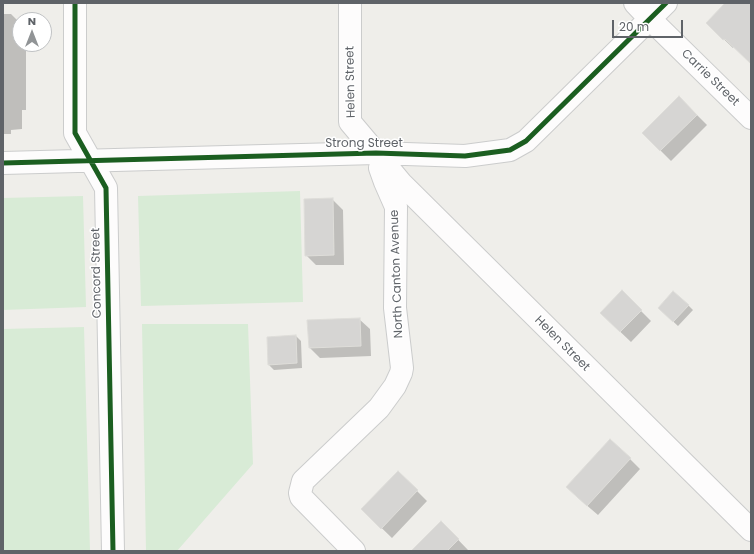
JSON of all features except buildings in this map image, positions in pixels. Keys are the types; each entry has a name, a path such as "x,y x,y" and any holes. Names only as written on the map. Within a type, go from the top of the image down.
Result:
{"street":[{"name":"Concord Street","path":"75,3 74,133 106,188 113,551"},
{"name":"Helen Street","path":"350,3 350,122 406,189 751,530"},
{"name":"Strong Street","path":"3,163 377,153 466,156 510,150 526,142 643,11 666,3"},
{"name":"Carrie Street","path":"643,11 751,118"},
{"name":"North Canton Avenue","path":"354,551 301,497 300,493 303,481 379,408 395,386 401,373 402,368 395,308 396,207 385,182 377,153"}],"green space":[{"path":"300,191 303,302 141,306 138,196"},
{"path":"83,196 86,307 3,310 3,198"},
{"path":"142,324 248,324 253,464 177,551 146,551"},
{"path":"84,327 90,551 3,551 3,329"}],"cycle path":[{"path":"75,3 75,133 106,188 113,551"},
{"path":"3,163 376,153 465,156 510,150 526,141 666,3"}]}
